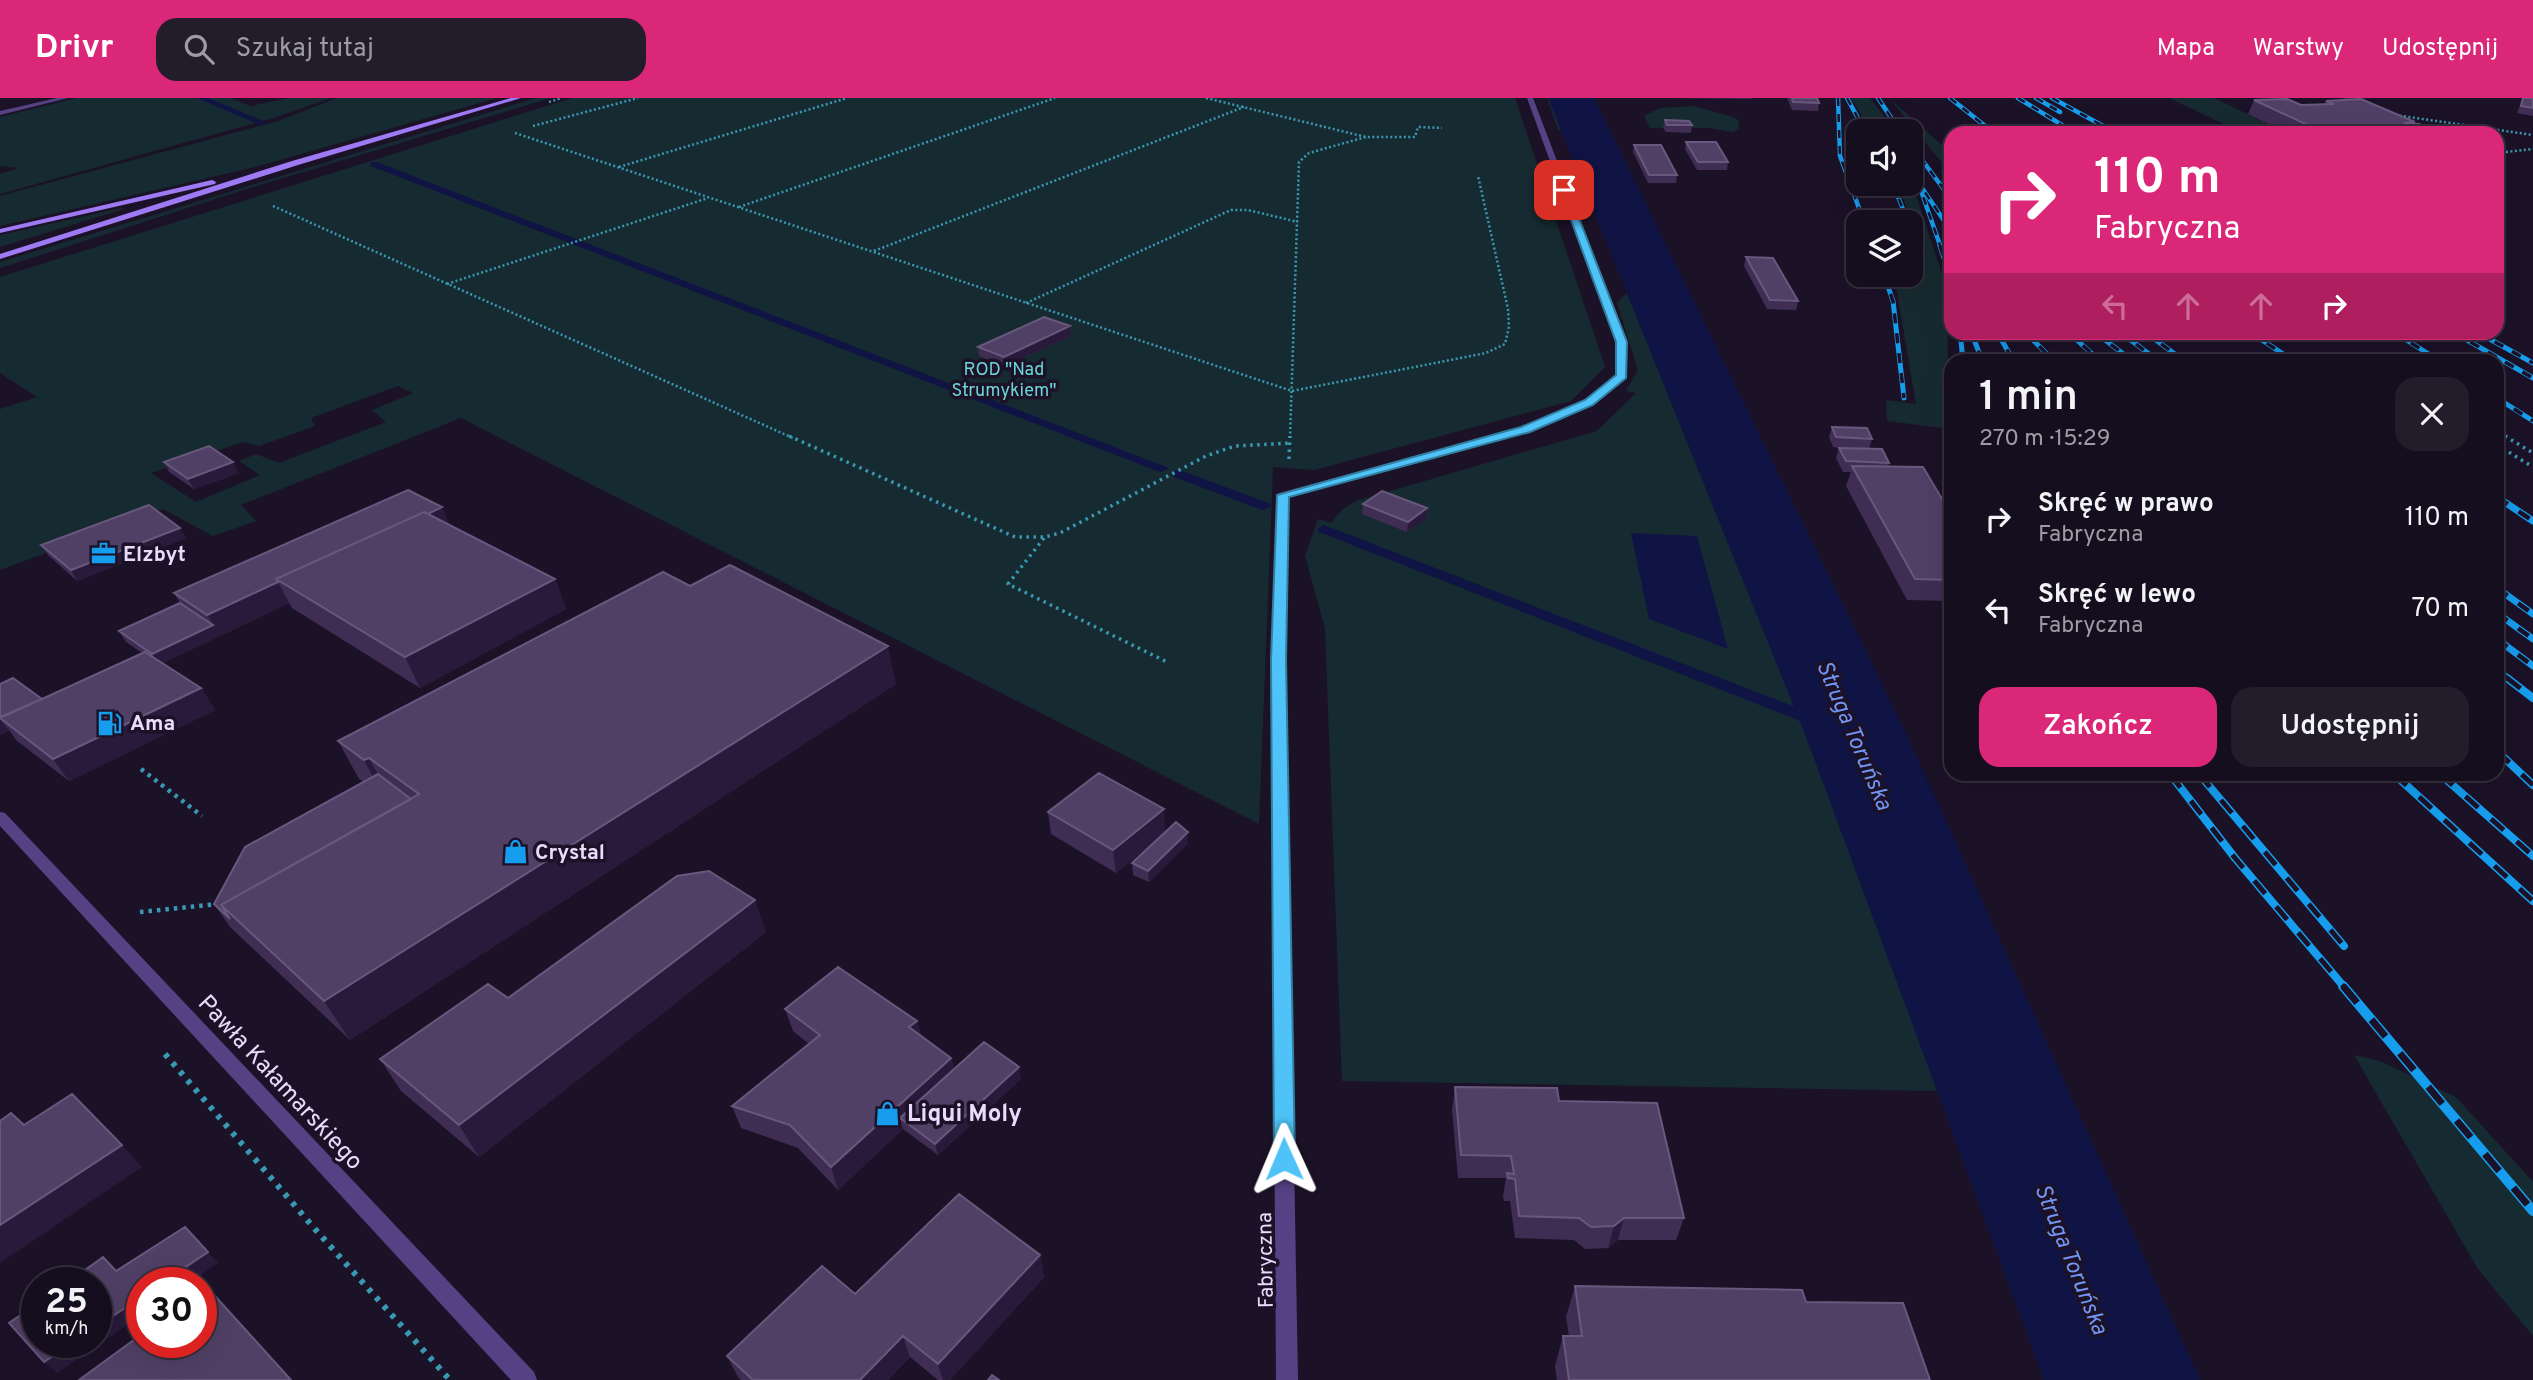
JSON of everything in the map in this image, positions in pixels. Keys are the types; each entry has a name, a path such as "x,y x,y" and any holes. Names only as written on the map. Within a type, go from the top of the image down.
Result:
{"main road":[{"path":"0,257 295,163 518,98"},
{"path":"0,232 295,163"}],"street":[{"path":"0,112 65,98"},
{"name":"Fabryczna","path":"1287,1380 1278,660 1283,495 1525,430 1589,403 1622,376 1621,342 1530,98"},
{"name":"Pawła Kałamarskiego","path":"0,817 526,1380"}],"path":[{"path":"638,98 512,132 1293,391 1486,353 1504,346 1510,336 1503,282 1478,176"},
{"path":"618,167 847,98"},
{"path":"738,207 1055,98"},
{"path":"1206,98 1366,137"},
{"path":"873,252 1244,107"},
{"path":"2388,114 2471,126"},
{"path":"264,202 1002,533 1015,537 1045,537 1060,533 1206,456 1235,446 1290,443 1299,162 1309,153 1366,137 1415,136 1418,127 1442,128"},
{"path":"2504,131 2533,135"},
{"path":"2504,152 2533,149"},
{"path":"446,284 708,197"},
{"path":"1026,303 1231,210 1248,210 1297,222"},
{"path":"2504,435 2533,453"},
{"path":"2504,449 2533,467"},
{"path":"1045,537 1008,584 1169,663"},
{"path":"141,769 202,817"},
{"path":"93,917 229,903"},
{"path":"162,1051 450,1380"}],"green space":[{"path":"77,98 230,98 251,106 289,98 331,98 273,118 0,194 0,174 19,168 0,166 0,117"},
{"path":"337,98 497,98 259,166 0,226 0,196 278,121"},
{"path":"536,98 551,98 250,188 0,268 0,262"},
{"name":"ROD \"Nad Strumykiem\"","path":"572,98 1515,98 1605,367 1571,401 1314,470 1273,467 1259,824 461,418 241,505 256,521 213,536 163,509 0,570 0,409 37,397 0,373 0,277","holes":["398,386 413,393 372,410 386,422 279,463 256,454 239,461 260,475 196,502 151,473 243,442 259,446 315,426 311,418"]},
{"path":"1547,98 1584,98 1596,114 1602,136 1573,135 1558,129"},
{"path":"1851,98 1870,98 1886,119 1864,119"},
{"path":"2169,98 2214,98 2272,126 2228,126"},
{"path":"1890,99 1913,119 1906,119"},
{"path":"1694,106 1733,117 1738,120 1739,128 1733,132 1709,128 1650,128 1644,116 1660,108"},
{"path":"1923,128 1944,147 1944,165 1923,140"},
{"path":"1580,145 1604,146 1861,671 2194,1380 2054,1380 1943,1091 1342,1081 1325,628 1305,556 1318,519 1331,523 1342,510 1356,501 1597,431 1636,393 1626,391 1638,370 1617,303 1632,288"},
{"path":"1902,196 1916,196 1921,210 1908,210"},
{"path":"124,209 0,247 0,235"},
{"path":"1923,216 1944,280 1944,340 1948,340 1948,354 1944,354 1944,428 1887,421 1886,400 1916,404 1896,287 1923,287 1923,255 1926,255 1923,248"},
{"path":"2354,1055 2380,1061 2456,1097 2533,1182 2533,1336 2478,1269"}],"shaded area":[{"path":"1631,533 1697,536 1728,649 1649,619"}],"building":[{"path":"1792,98 1817,98 1819,103 1793,102"},
{"path":"2523,98 2533,98 2533,108 2521,106"},
{"path":"2287,99 2301,105 2334,104 2326,101 2361,99 2415,122 2404,123 2424,126 2310,126 2254,100"},
{"path":"1665,120 1689,121 1692,125 1667,125"},
{"path":"1686,142 1716,142 1728,162 1698,162"},
{"path":"1634,145 1661,145 1677,175 1649,175"},
{"path":"1746,257 1773,258 1798,301 1770,300"},
{"path":"1044,317 1070,326 1004,357 978,347"},
{"path":"1832,427 1867,428 1872,439 1836,437"},
{"path":"209,446 233,462 188,479 164,462"},
{"path":"1839,448 1882,449 1889,463 1846,461"},
{"path":"1852,466 1923,467 1944,502 1944,580 1915,579"},
{"path":"408,490 442,507 428,514 424,512 276,579 278,582 207,615 174,593"},
{"path":"1382,491 1427,508 1408,522 1363,504"},
{"path":"149,505 180,528 71,570 41,545"},
{"path":"424,512 555,579 405,657 276,579"},
{"path":"730,565 888,646 324,1001 221,905 419,794 369,758 364,760 338,741 663,572 690,586"},
{"path":"180,603 213,625 152,654 119,631"},
{"path":"145,652 201,688 53,759 0,718"},
{"path":"13,678 42,699 0,717 0,684"},
{"path":"1099,773 1164,809 1113,850 1048,812"},
{"path":"378,774 411,799 221,905 230,919 214,904 245,847"},
{"path":"1176,822 1188,832 1148,871 1132,863"},
{"path":"709,871 755,900 459,1125 380,1059 488,984 508,998 677,876"},
{"path":"838,967 917,1021 909,1027 951,1058 831,1167 790,1125 732,1106 820,1035 785,1009"},
{"path":"984,1042 1019,1067 935,1144 900,1118"},
{"path":"1455,1087 1557,1088 1559,1101 1657,1103 1684,1218 1624,1218 1614,1226 1591,1227 1579,1218 1519,1216 1515,1179 1508,1178 1507,1173 1514,1174 1511,1156 1461,1155"},
{"path":"72,1094 122,1145 0,1225 0,1121 11,1113 24,1125"},
{"path":"959,1194 1040,1255 938,1364 903,1336 860,1380 753,1380 727,1356 822,1266 855,1294"},
{"path":"185,1227 208,1252 186,1267 126,1267 126,1307 112,1317 112,1267 89,1267 103,1257 116,1271"},
{"path":"1575,1286 1802,1290 1806,1302 1903,1303 1930,1380 1569,1380 1563,1336 1582,1336"},
{"path":"217,1298 291,1380 79,1380 126,1346 126,1358 217,1358"},
{"path":"21,1315 21,1336 9,1323"}],"waterway":[{"path":"201,98 264,123"},
{"name":"Struga Toruńska","path":"1571,98 1857,737 2122,1380"},
{"path":"374,164 1162,468"},
{"path":"1179,474 1264,506"},
{"path":"1324,529 1857,737"}],"railway":[{"path":"1838,98 1840,156 1860,210"},
{"path":"1847,98 1858,119"},
{"path":"1878,98 1892,119"},
{"path":"1950,98 1985,126"},
{"path":"2018,98 2064,126"},
{"path":"2036,98 2060,112"},
{"path":"2052,98 2103,126"},
{"path":"1923,161 1944,190"},
{"path":"1923,189 1944,221"},
{"path":"1898,196 1903,210"},
{"path":"1923,196 1941,248"},
{"path":"1940,246 1944,258"},
{"path":"1888,287 1893,301 1904,398"},
{"path":"1961,340 1962,354"},
{"path":"1974,340 1980,354"},
{"path":"2002,340 2010,354"},
{"path":"2033,340 2047,354"},
{"path":"2077,340 2092,354"},
{"path":"2105,340 2123,354"},
{"path":"2131,340 2149,354"},
{"path":"2156,340 2175,354"},
{"path":"2262,340 2283,354"},
{"path":"2407,340 2429,354"},
{"path":"2467,340 2491,354"},
{"path":"2491,340 2533,363"},
{"path":"2504,361 2533,378"},
{"path":"2504,402 2533,421"},
{"path":"2504,502 2533,521"},
{"path":"2504,593 2533,614"},
{"path":"2504,618 2533,639"},
{"path":"2504,644 2533,666"},
{"path":"2504,675 2510,680"},
{"path":"2507,678 2533,698"},
{"path":"2504,758 2533,785"},
{"path":"2175,781 2235,858 2345,988"},
{"path":"2205,781 2344,946"},
{"path":"2402,781 2533,901"},
{"path":"2448,781 2533,856"},
{"path":"2343,986 2533,1211"}],"place":[{"name":"Elzbyt","path":"103,554"},
{"name":"Ama","path":"110,723"},
{"name":"Crystal","path":"515,852"},
{"name":"Liqui Moly","path":"887,1113"}],"route":[{"path":"1284,1159 1278,660 1283,495 1525,430 1589,403 1622,376 1621,342 1564,190"}]}
